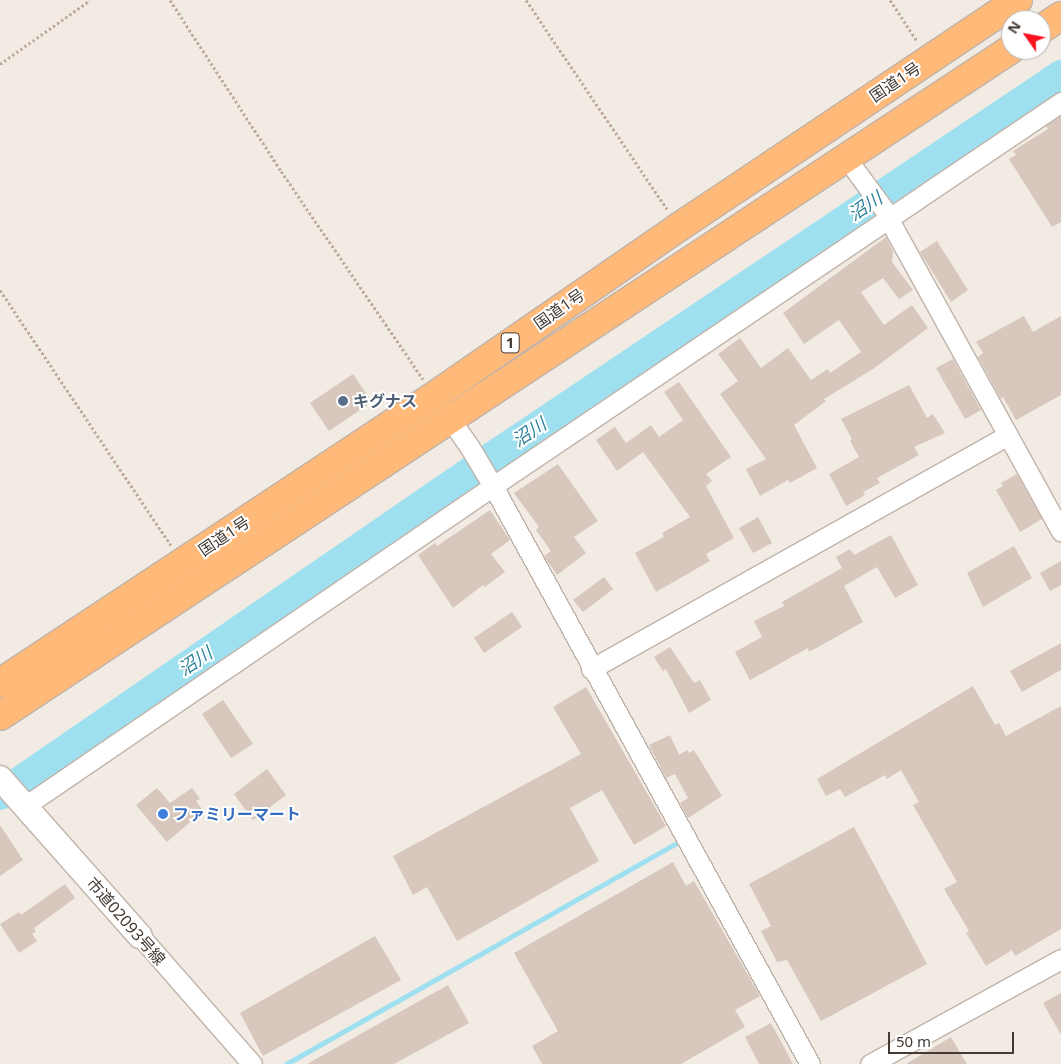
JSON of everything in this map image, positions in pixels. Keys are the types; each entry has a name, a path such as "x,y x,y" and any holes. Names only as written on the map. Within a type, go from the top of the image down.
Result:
{"highway":[{"name":"国道1号","path":"0,683 434,396 679,227 1018,0"},
{"name":"国道1号","path":"0,716 450,419 854,168 1001,57"}],"street":[{"path":"23,804 887,215 1061,102"},
{"path":"854,168 887,215 1061,531"},
{"path":"450,419 492,484 591,668 810,1064"},
{"path":"591,668 1008,435"},
{"name":"市道02093号線","path":"0,778 252,1064"},
{"path":"870,1064 1061,959"}],"path":[{"path":"0,64 90,0"},
{"path":"170,0 281,171 434,396"},
{"path":"526,0 679,227"},
{"path":"890,0 930,59"},
{"path":"0,290 183,562"}],"building":[{"path":"1061,116 1061,222 1052,227 1009,159 1016,155 1013,151 1048,129 1046,126"},
{"path":"886,237 893,251 892,262 913,290 899,299 883,278 861,292 884,325 912,305 928,328 873,369 824,399 826,401 794,425 817,468 790,483 788,480 760,496 746,469 766,459 720,394 738,381 718,354 740,338 761,368 788,348 811,380 828,369 830,373 861,352 839,320 804,344 783,313"},
{"path":"937,241 968,290 951,302 920,252"},
{"path":"1024,316 1033,332 1061,316 1061,395 1016,420 1003,397 1001,399 978,357 983,353 976,342"},
{"path":"953,359 981,410 965,419 936,368"},
{"path":"353,374 372,402 329,431 310,403"},
{"path":"679,382 731,457 706,474 712,481 706,486 734,538 706,554 710,561 656,592 635,553 664,537 662,533 690,517 643,452 617,471 596,440 615,427 626,443 651,425 659,437 683,420 664,392"},
{"path":"909,385 927,418 933,414 945,433 914,447 919,455 877,478 880,483 863,492 865,495 846,506 829,474 859,457 841,419"},
{"path":"558,464 598,521 574,537 586,553 557,575 544,556 551,551 536,530 539,527 514,493"},
{"path":"1017,474 1042,519 1020,532 996,490 1003,486 1001,483"},
{"path":"490,510 510,540 491,554 505,572 485,587 483,585 453,608 418,555 435,543 437,546"},
{"path":"758,517 772,543 753,553 739,528"},
{"path":"891,535 918,585 895,598 877,567 844,586 863,622 809,652 808,648 750,680 735,652 762,637 754,621 784,606 782,602 842,568 836,557 850,549 854,555"},
{"path":"1014,546 1032,578 983,607 967,573"},
{"path":"1061,561 1061,585 1050,591 1040,573"},
{"path":"604,577 613,589 583,612 573,600"},
{"path":"512,612 522,627 484,653 474,638"},
{"path":"1061,643 1061,670 1022,692 1010,671"},
{"path":"670,647 694,683 700,680 711,700 689,713 666,669 663,671 654,657"},
{"path":"973,686 995,725 999,723 1006,736 1061,706 1061,929 1015,956 1012,950 986,966 966,933 969,931 944,889 957,882 913,805 919,802 901,770 887,779 885,775 845,797 840,789 826,796 817,779"},
{"path":"586,687 666,826 634,845 602,790 570,808 599,861 457,941 427,887 413,895 393,856 581,754 553,707"},
{"path":"223,700 253,744 231,758 202,714"},
{"path":"670,735 679,755 687,750 689,753 694,750 722,796 688,818 680,803 688,798 675,774 666,778 649,745"},
{"path":"267,769 286,795 253,820 234,794"},
{"path":"157,788 170,803 192,788 200,799 196,801 203,811 167,842 136,805"},
{"path":"0,825 23,860 0,876"},
{"path":"854,827 927,964 821,1021 787,960 777,962 761,931 771,926 749,884"},
{"path":"673,862 686,886 694,881 760,996 735,1010 745,1027 681,1064 542,1064 532,1046 558,1031 514,953"},
{"path":"65,884 75,898 34,928 36,932 32,934 37,941 19,953 0,924 19,912 21,915"},
{"path":"375,936 401,980 263,1056 240,1013"},
{"path":"448,985 469,1023 394,1064 307,1064"},
{"path":"1061,993 1061,1035 1043,1003"},
{"path":"771,1023 793,1064 759,1064 745,1037"},
{"path":"951,1037 967,1064 906,1064"}],"waterway":[{"name":"沼川","path":"0,795 486,461 1061,75"},
{"path":"286,1064 678,842"}],"place":[{"name":"キグナス","path":"343,401"},
{"name":"ファミリーマート","path":"163,814"}]}
